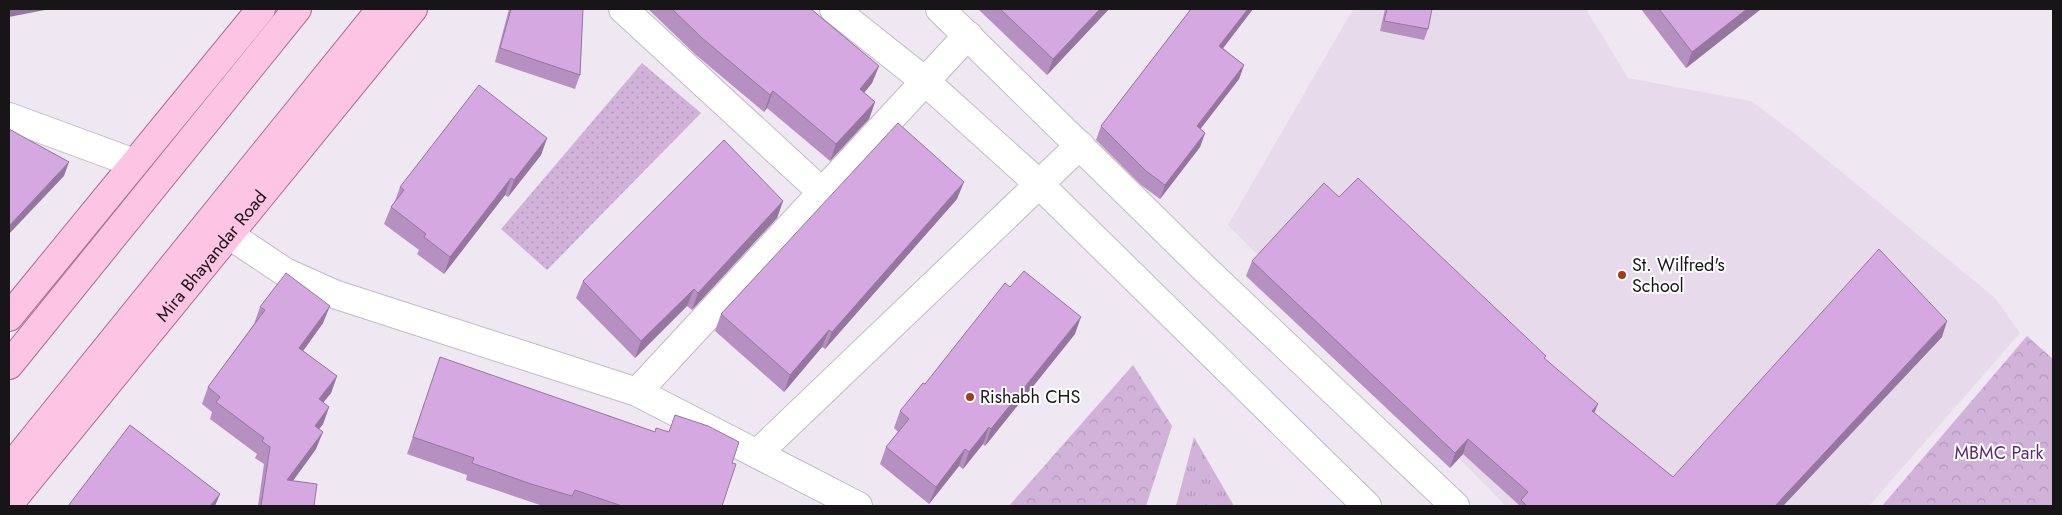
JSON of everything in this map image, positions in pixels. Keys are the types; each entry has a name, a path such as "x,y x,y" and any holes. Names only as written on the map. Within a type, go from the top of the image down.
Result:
{"main road":[{"path":"9,317 261,9"},
{"path":"9,364 297,9"},
{"path":"9,469 381,9"},
{"name":"Mira Bhayandar Road","path":"9,504 413,9"}],"street":[{"path":"623,9 823,193"},
{"path":"834,9 926,82 1040,185 1367,506"},
{"path":"940,9 1206,270 1455,506"},
{"path":"637,392 968,35"},
{"path":"9,117 134,163"},
{"path":"757,454 1080,145"},
{"path":"228,234 285,272 334,294 637,392 858,506"}],"shaded area":[{"name":"St. Wilfred's School","path":"1353,9 1586,9 1628,78 1751,101 1799,137 1995,298 2020,333 1869,506 1506,506 1228,225"}],"green space":[{"path":"642,63 701,113 547,270 501,229"},
{"name":"MBMC Park","path":"2027,336 2053,359 2053,506 1882,506"},
{"path":"1133,365 1172,426 1146,506 1009,506"},
{"path":"1194,437 1234,506 1176,506"}],"building":[{"path":"511,9 583,9 580,75 500,48"},
{"path":"672,9 811,9 879,66 860,89 875,102 836,144 773,91 770,95 702,38"},
{"path":"1000,9 1100,9 1053,59"},
{"path":"1191,9 1248,9 1219,46 1244,65 1197,126 1205,133 1165,185 1146,171 1101,126"},
{"path":"1387,9 1432,9 1428,29 1384,21"},
{"path":"1659,9 1747,9 1692,52"},
{"path":"479,85 547,138 514,180 511,178 450,257 424,237 426,234 391,207 404,190 400,187"},
{"path":"898,123 964,182 832,332 829,330 790,375 721,314"},
{"path":"9,129 69,162 9,226"},
{"path":"724,140 783,201 698,293 694,289 641,341 583,281"},
{"path":"1358,178 1546,356 1544,358 1598,404 1592,411 1673,477 1879,249 1947,321 1775,506 1527,506 1521,500 1528,492 1468,439 1455,453 1252,261 1324,183 1339,197"},
{"name":"Rishabh CHS","path":"1024,271 1081,317 991,429 989,427 969,452 965,449 936,487 886,447 909,419 900,411 923,383 925,384 1005,283 1010,287"},
{"path":"286,273 330,306 299,348 337,376 319,399 329,407 315,426 323,432 287,480 317,484 314,506 261,506 270,447 262,441 264,438 216,402 220,397 208,387 265,310 260,307"},
{"path":"440,357 655,432 656,428 669,432 675,415 708,426 739,442 732,463 736,464 722,506 622,506 575,490 572,496 472,463 474,458 413,437"},
{"path":"130,425 220,494 210,506 68,506"}],"place":[{"name":"St. Wilfred's School","path":"1622,275"},
{"name":"Rishabh CHS","path":"970,397"}]}
